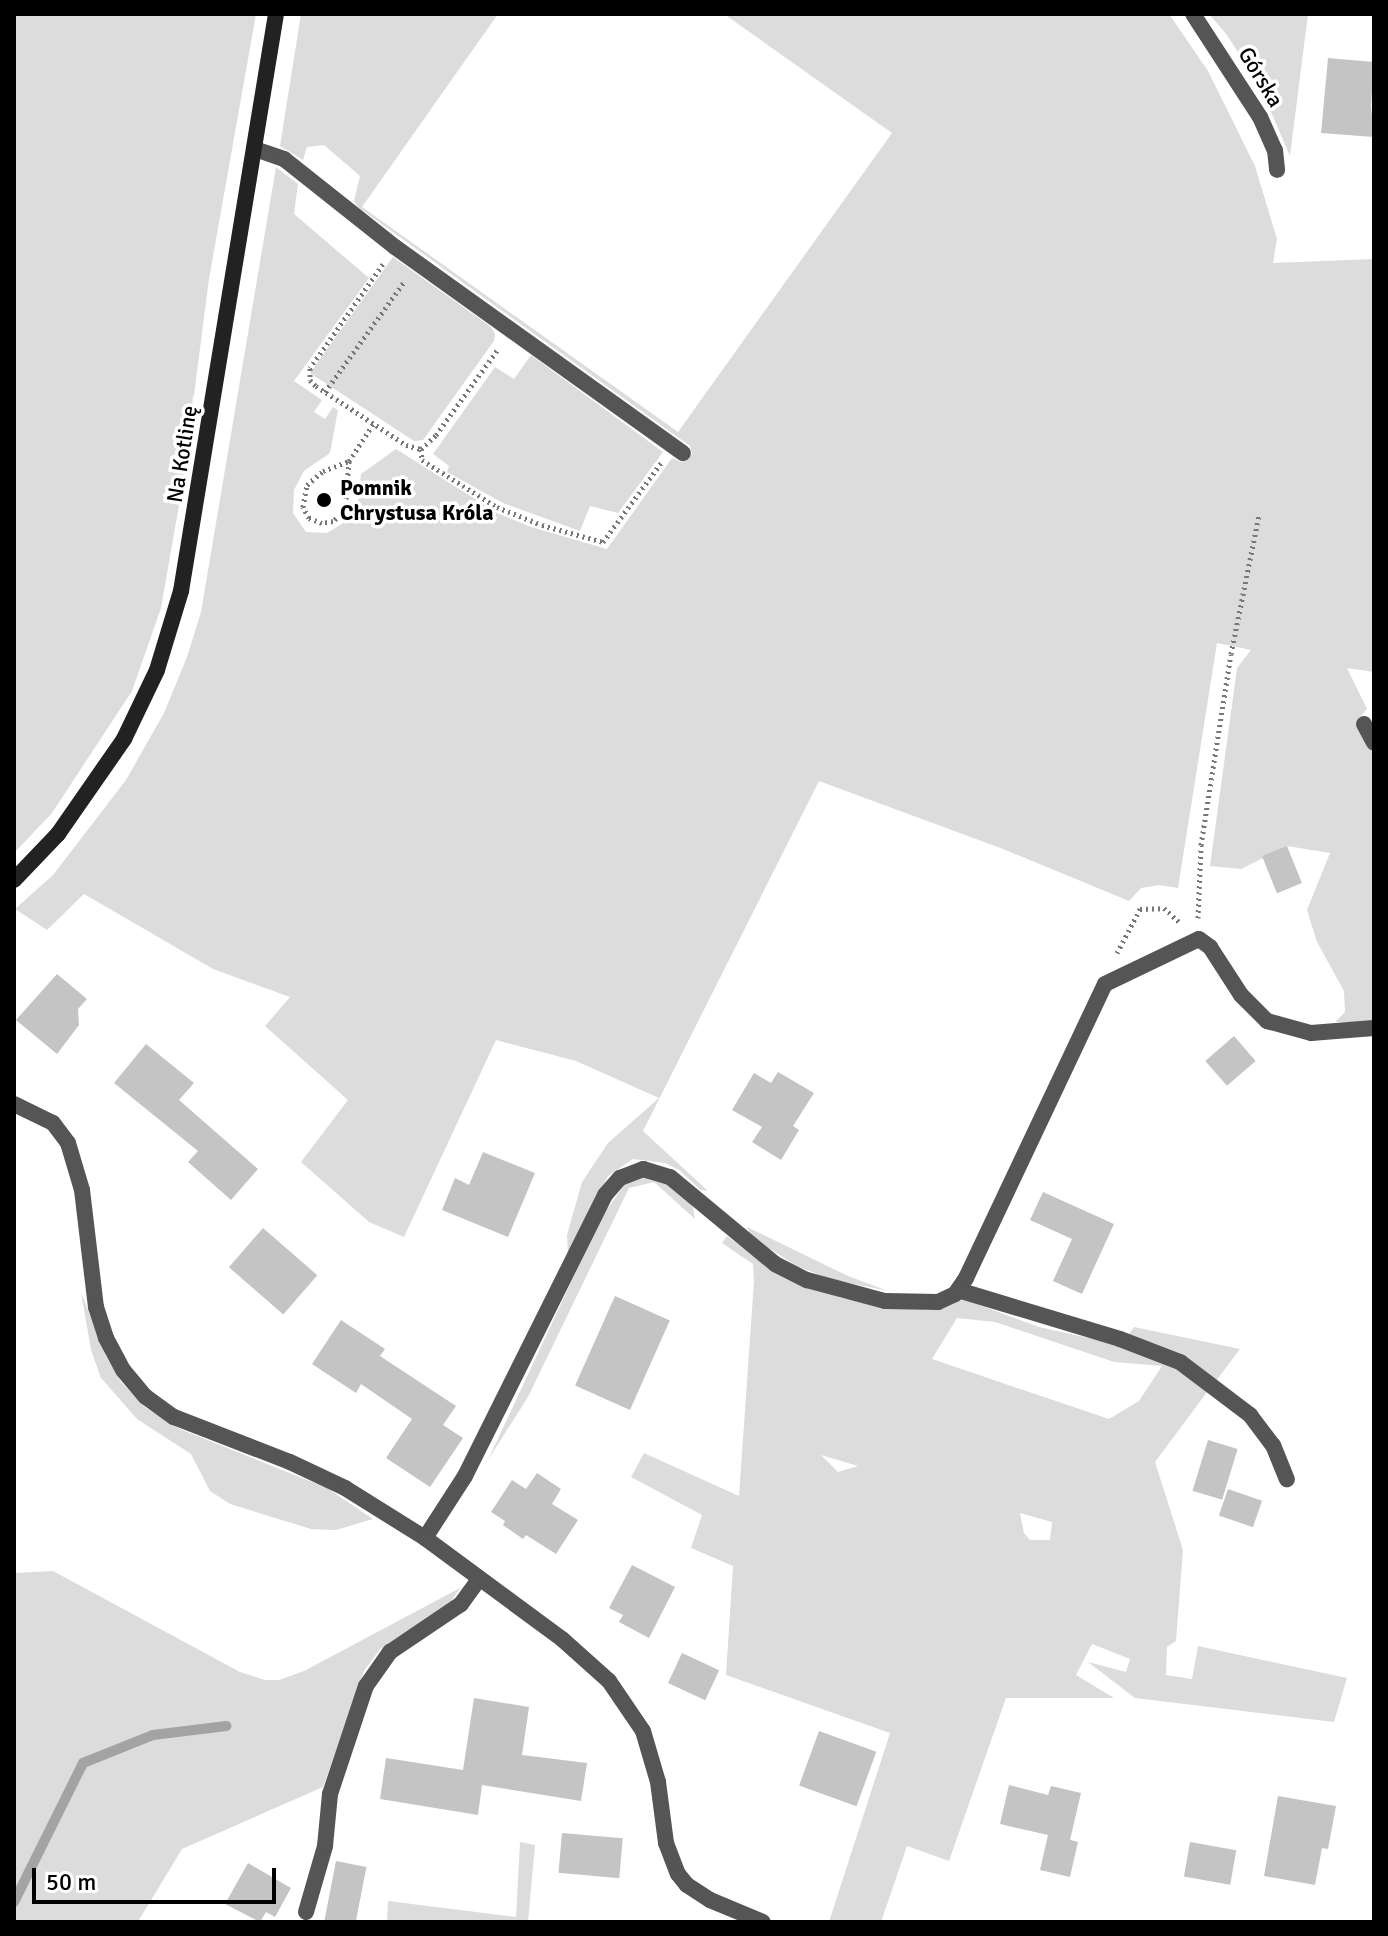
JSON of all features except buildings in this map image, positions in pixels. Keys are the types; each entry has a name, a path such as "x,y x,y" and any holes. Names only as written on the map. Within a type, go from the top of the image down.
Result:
{"street":[{"name":"Na Kotlinę","path":"14,880 66,824 124,739 157,670 181,591 276,14"},
{"name":"Górska","path":"1193,14 1260,117 1275,150 1277,170"},
{"path":"255,149 284,159 395,247 678,450"},
{"path":"1364,724 1374,743"},
{"path":"425,1538 465,1476 605,1195 627,1175 643,1169 670,1177 775,1264 807,1280 858,1296 908,1304 938,1302 958,1290 1105,984 1196,940 1210,947 1241,995 1267,1021 1311,1033 1374,1028"},
{"path":"14,1104 53,1123 68,1143 82,1190 96,1307 106,1338 123,1370 146,1397 174,1417 290,1462 345,1488 425,1538 562,1639 622,1696 648,1743 658,1782 666,1843 678,1874 687,1885 710,1900 763,1922"},
{"path":"958,1290 1120,1339 1180,1362 1250,1415 1273,1445 1287,1479"},
{"path":"306,1912 325,1846 330,1794 366,1686 390,1652 461,1604 479,1579"}],"path":[{"path":"395,247 310,368 310,380 406,445 421,449"},
{"path":"325,392 418,263"},
{"path":"421,449 436,435 511,330"},
{"path":"349,461 323,471 307,485 303,502 309,518 322,523 333,521 345,510 349,461 374,423"},
{"path":"421,449 422,460 497,507 542,525 603,542 678,450"},
{"path":"1196,940 1201,845 1231,654 1259,515"},
{"path":"1105,984 1125,932 1140,909 1164,908 1196,940"}],"shaded area":[{"path":"14,14 256,14 209,279 182,488 161,608 132,691 52,813 14,853"},
{"path":"301,14 498,14 362,207 678,432 892,133 724,14 1169,14 1208,71 1255,166 1277,239 1273,263 1374,259 1374,672 1347,668 1367,709 1358,719 1374,754 1374,1022 1335,1022 1345,1012 1344,991 1317,942 1307,910 1330,853 1287,846 1241,869 1210,866 1237,668 1251,650 1217,643 1178,888 1159,885 1141,888 1129,901 1003,849 819,781 643,1131 708,1191 701,1190 679,1170 665,1163 633,1159 608,1176 568,1254 567,1235 582,1182 608,1143 659,1098 576,1061 496,1040 404,1237 369,1222 301,1162 348,1100 265,1026 290,997 213,969 84,894 47,930 15,909 53,875 126,780 164,713 187,657 201,612 276,167 298,184 294,214 369,278 294,381 322,400 314,412 325,419 333,407 338,410 330,453 304,471 294,490 293,513 306,532 327,533 345,522 358,502 361,474 396,449 497,513 531,527 607,549 672,458 681,462 692,454 690,446 358,207 354,201 360,176 324,145 307,147 303,160 280,146"},
{"path":"1209,14 1308,14 1290,156 1261,89 1227,35"},
{"path":"393,257 491,327 495,334 494,341 423,440 414,441 310,373"},
{"path":"531,355 663,452 618,513 590,506 580,531 503,503 447,472 449,466 433,454 495,367 514,379"},
{"path":"645,1177 658,1179 684,1196 693,1207 695,1219 654,1182 629,1188 528,1397 488,1460 601,1218 628,1180"},
{"path":"747,1227 848,1276 888,1291 830,1279 797,1266 751,1237"},
{"path":"727,1236 749,1252 841,1298 928,1310 961,1298 1039,1327 1125,1346 1166,1362 1210,1388 1155,1462 1183,1550 1176,1641 1167,1647 1166,1675 1192,1679 1198,1646 1347,1678 1334,1722 1135,1698 1088,1662 1126,1672 1130,1659 1092,1644 1076,1675 1114,1698 1006,1698 949,1861 907,1846 881,1922 829,1922 890,1733 726,1675 733,1566 691,1548 702,1515 631,1477 644,1453 739,1496 753,1264 722,1243","holes":["957,1318 995,1322 1114,1362 1162,1366 1139,1401 1109,1419 932,1359","821,1455 858,1466 838,1472","1020,1513 1052,1522 1050,1540 1030,1540 1024,1533"]},
{"path":"81,1292 106,1356 121,1382 146,1408 180,1429 327,1488 373,1519 336,1530 311,1529 230,1504 210,1491 191,1454 137,1419 101,1378 91,1350"},
{"path":"1134,1327 1240,1349 1216,1381 1126,1338"},
{"path":"53,1571 240,1672 265,1680 279,1680 304,1671 460,1588 448,1606 380,1649 364,1671 323,1787 182,1849 139,1920 142,1922 14,1922 14,1573"},
{"path":"520,1842 535,1845 528,1922 387,1922 388,1901 516,1917"}],"waterway":[{"path":"14,1902 83,1763 153,1735 226,1726"}],"place":[{"name":"Pomnik Chrystusa Króla","path":"324,500"}]}
